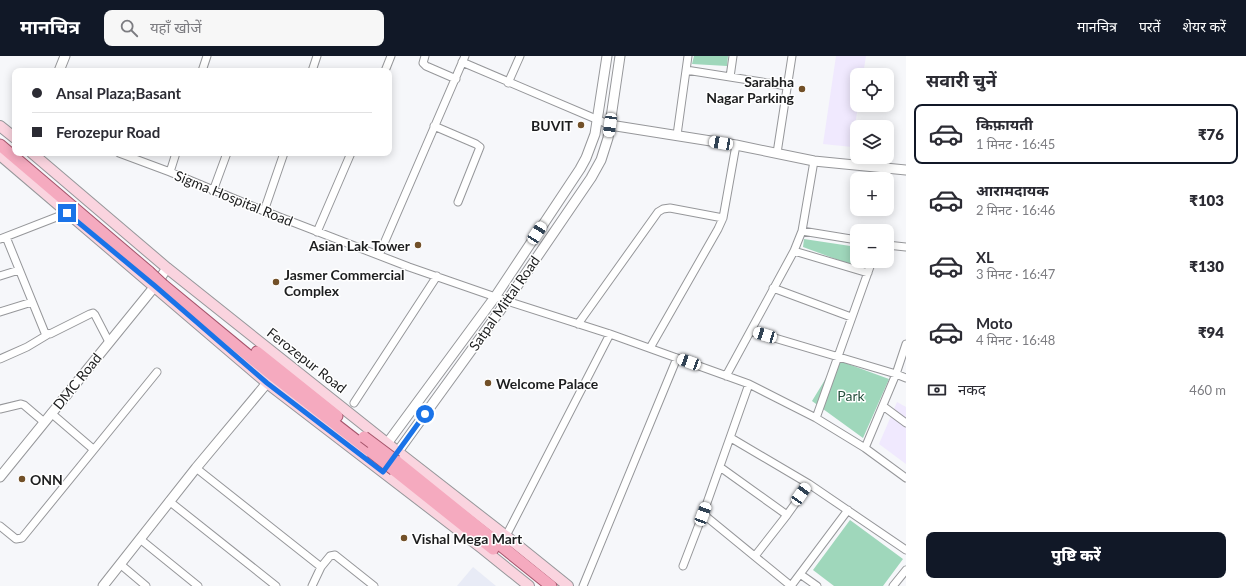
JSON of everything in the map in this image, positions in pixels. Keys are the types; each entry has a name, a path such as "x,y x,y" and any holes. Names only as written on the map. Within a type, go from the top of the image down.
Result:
{"main road":[{"path":"0,126 12,136"},
{"path":"0,137 12,147"},
{"path":"0,145 12,154"},
{"name":"Ferozepur Road","path":"0,155 67,213 276,368 364,437 393,464"},
{"path":"14,156 157,269"},
{"path":"23,156 157,269"},
{"name":"Ferozepur Road","path":"35,156 157,269 388,443 393,464"},
{"name":"Ferozepur Road","path":"157,269 163,284 267,383 373,464 393,464"},
{"name":"Ferozepur Road","path":"163,284 272,375 371,452 393,464 506,536 568,586"},
{"path":"393,464 529,586"},
{"path":"393,464 539,586"},
{"path":"393,464 551,586"}],"street":[{"path":"60,68 65,56"},
{"path":"203,68 207,56"},
{"path":"313,68 317,56"},
{"path":"386,68 392,56"},
{"path":"425,56 423,63 426,66 456,79"},
{"path":"508,83 520,56"},
{"name":"Satpal Mittal Road","path":"373,464 495,297 580,169 591,145 598,121 605,56"},
{"name":"Satpal Mittal Road","path":"393,464 591,178 603,154 608,138 620,56"},
{"path":"676,135 688,56"},
{"path":"730,77 733,56"},
{"path":"777,153 792,56"},
{"path":"379,255 464,59 508,83 610,125 736,145 814,161 906,170"},
{"path":"686,70 787,86"},
{"path":"434,126 480,147 458,202"},
{"path":"650,348 723,218 736,145"},
{"name":"Sigma Hospital Road","path":"127,156 317,232 379,255 495,297 610,334 749,384 816,418 865,448 906,478"},
{"path":"170,172 175,156"},
{"path":"213,191 226,156"},
{"path":"264,211 283,156"},
{"path":"317,232 350,156"},
{"path":"726,376 794,251 802,231 814,161"},
{"path":"578,324 658,212 670,208 723,218"},
{"path":"47,335 43,330 19,270 3,238 67,213"},
{"path":"802,231 850,239"},
{"path":"894,246 906,247"},
{"path":"794,251 868,272"},
{"path":"816,418 869,268"},
{"path":"0,276 19,270"},
{"path":"354,403 438,276"},
{"name":"DMC Road","path":"0,477 109,342 163,284"},
{"path":"773,288 851,317"},
{"path":"0,312 32,302"},
{"path":"0,359 27,347 47,335 93,313 109,342"},
{"path":"751,331 906,378"},
{"path":"506,536 610,334"},
{"path":"865,448 896,374 906,344"},
{"path":"584,586 677,358"},
{"path":"0,526 16,539 22,538 157,372"},
{"path":"103,586 196,468 267,383"},
{"path":"683,566 731,438 749,384"},
{"path":"0,409 21,404 44,422"},
{"path":"883,406 906,423"},
{"path":"51,413 93,449"},
{"path":"731,438 809,484 906,550"},
{"path":"720,467 786,515"},
{"path":"196,468 320,567"},
{"path":"755,556 809,484"},
{"path":"169,502 276,586"},
{"path":"703,514 791,586 848,510"},
{"path":"140,539 198,586"},
{"path":"312,586 320,567 330,556 335,555 374,586"},
{"path":"120,564 146,586"},
{"path":"893,586 906,570"},
{"path":"800,574 817,586"}],"shaded area":[{"path":"836,56 866,56 864,68 850,68 850,112 857,112 856,120 850,120 850,147 823,144"},
{"path":"897,402 906,407 906,464 879,444"},
{"path":"473,567 496,586 457,586"}],"green space":[{"path":"694,56 728,56 727,66 692,64"},
{"path":"804,239 850,246 850,264 803,247"},
{"name":"Park","path":"837,360 889,379 863,438 812,401"},
{"path":"850,520 903,559 883,586 834,586 813,570"}],"place":[{"name":"Sarabha Nagar Parking","path":"802,89"},
{"name":"BUVIT","path":"581,125"},
{"name":"Asian Lak Tower","path":"418,245"},
{"name":"Jasmer Commercial Complex","path":"276,282"},
{"name":"Welcome Palace","path":"488,383"},
{"name":"ONN","path":"22,479"},
{"name":"Vishal Mega Mart","path":"404,538"}],"route":[{"path":"67,213 155,286 267,383 383,472 425,414"}]}
